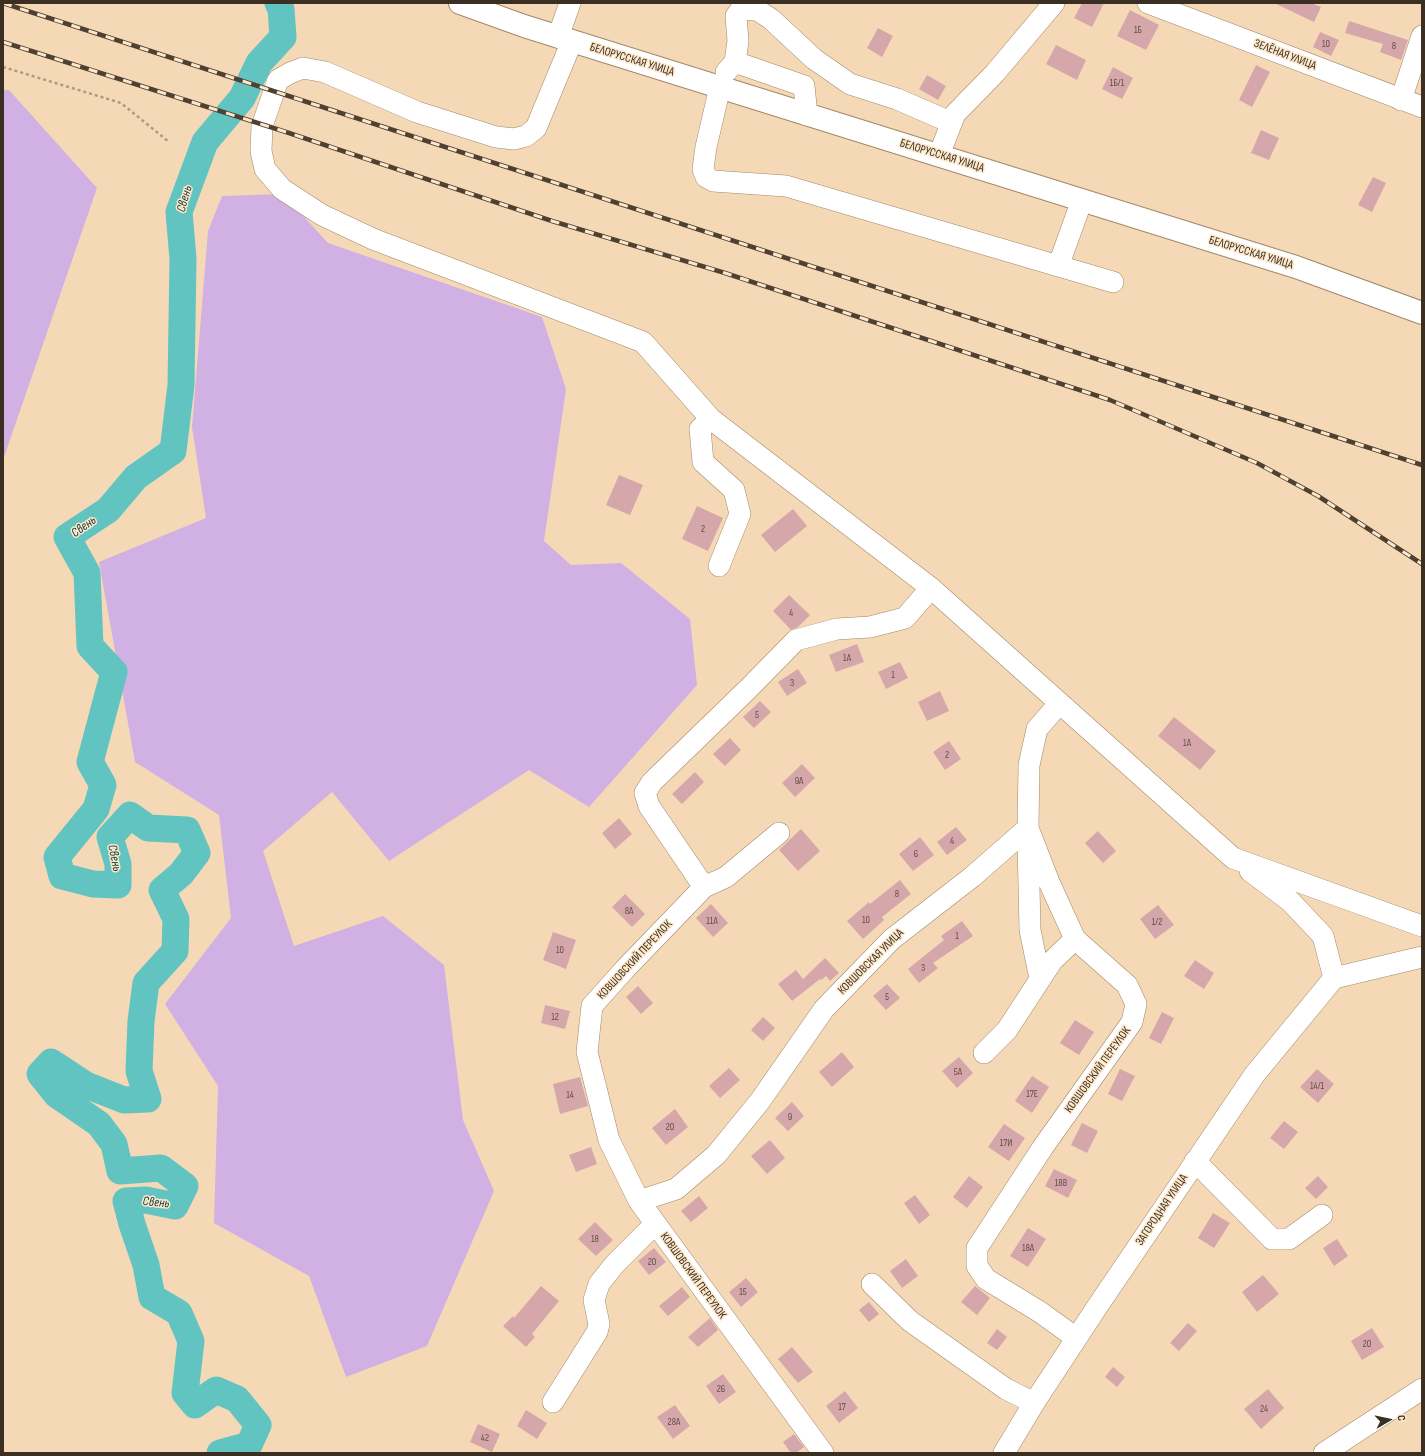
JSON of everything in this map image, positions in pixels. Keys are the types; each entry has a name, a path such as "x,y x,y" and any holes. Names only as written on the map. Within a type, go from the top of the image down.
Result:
{"main road":[{"name":"БЕЛОРУССКАЯ УЛИЦА","path":"460,3 492,8 565,39 1296,267 1422,313"}],"street":[{"path":"570,3 565,39 536,128 526,136 514,139 496,137 417,112 325,72 303,68 290,72 278,80 262,126 261,151 265,169 288,194 322,215 367,236 642,342 711,419 931,588 1233,858 1290,901 1323,936 1334,978 1422,957"},
{"path":"939,155 950,122 955,114 995,73 1054,3"},
{"name":"ЗЕЛЁНАЯ УЛИЦА","path":"1148,3 1422,107"},
{"path":"950,122 897,100 850,84 814,60 771,18 757,10 741,9 736,16 738,41 735,62 717,86 703,169 706,177 713,181 786,186 1059,264 1114,282"},
{"path":"1401,100 1422,36"},
{"path":"735,62 804,86 807,115"},
{"path":"1059,264 1082,200"},
{"path":"711,419 700,429 703,462 734,490 740,514 719,566"},
{"path":"704,887 649,806 644,793 652,782 796,640 837,629 870,627 905,618 931,588"},
{"path":"1040,979 1030,930 1028,828 1029,765 1037,729 1059,704"},
{"name":"КОВШОВСКИЙ ПЕРЕУЛОК","path":"1028,828 1049,882 1075,939 1127,985 1136,1004 1132,1022 1043,1147 977,1248 977,1266 986,1278 1076,1338"},
{"name":"КОВШОВСКАЯ УЛИЦА","path":"639,1201 676,1188 716,1155 760,1101 824,1009 892,939 972,877 1028,828"},
{"name":"КОВШОВСКИЙ ПЕРЕУЛОК","path":"778,833 726,876 704,887 625,969 592,1006 587,1052 609,1140 639,1201 822,1453"},
{"path":"1233,858 1422,926"},
{"path":"984,1053 1008,1030 1052,961 1075,939"},
{"name":"ЗАГОРОДНАЯ УЛИЦА","path":"1004,1453 1076,1338 1255,1074 1334,978"},
{"path":"1195,1161 1272,1239 1288,1238 1322,1215"},
{"path":"553,1402 597,1332 599,1324 594,1300 599,1284 614,1265 655,1224"},
{"path":"872,1284 910,1321 1006,1389 1034,1403"},
{"path":"1324,1453 1422,1388"}],"path":[{"path":"3,67 121,103 169,142"}],"shaded area":[{"path":"3,90 9,90 97,188 3,460"},
{"path":"283,194 328,243 542,317 566,389 544,541 571,565 621,563 690,619 697,685 589,807 529,770 389,861 332,792 263,851 294,946 383,916 444,965 463,1120 494,1191 427,1346 346,1377 309,1276 214,1223 218,1086 165,1004 231,918 219,815 135,762 99,562 206,518 192,427 208,231 222,196"}],"building":[{"path":"1082,3 1104,3 1092,27 1074,18"},
{"path":"1274,3 1311,3 1321,7 1314,22"},
{"path":"1130,10 1159,25 1146,50 1117,36"},
{"path":"1349,21 1408,40 1401,60 1380,52 1383,44 1345,33"},
{"path":"878,28 893,36 882,57 867,48"},
{"path":"1320,32 1339,40 1331,56 1313,47"},
{"path":"1056,45 1086,60 1077,80 1046,64"},
{"path":"1256,65 1270,72 1252,107 1239,100"},
{"path":"1113,67 1133,78 1122,99 1102,89"},
{"path":"927,75 946,86 938,100 919,89"},
{"path":"1261,130 1279,138 1269,160 1251,153"},
{"path":"1373,177 1386,183 1372,212 1358,205"},
{"path":"619,475 643,485 630,515 606,505"},
{"path":"697,506 723,518 708,551 682,539"},
{"path":"793,509 807,526 775,552 761,535"},
{"path":"789,595 810,615 798,627 791,630 773,611"},
{"path":"857,644 864,662 836,672 829,655"},
{"path":"900,662 908,678 886,689 878,672"},
{"path":"798,669 807,683 787,696 778,682"},
{"path":"940,691 949,711 927,721 918,702"},
{"path":"760,701 771,712 754,728 743,717"},
{"path":"1174,717 1216,751 1200,770 1158,736"},
{"path":"730,738 741,750 725,766 713,754"},
{"path":"949,741 961,759 945,770 933,752"},
{"path":"802,764 815,778 795,797 782,783"},
{"path":"695,772 704,782 682,804 672,794"},
{"path":"619,818 632,834 615,849 602,833"},
{"path":"956,827 967,840 947,855 937,842"},
{"path":"801,829 820,851 798,871 779,850"},
{"path":"1098,831 1116,851 1103,863 1085,843"},
{"path":"920,837 934,855 913,871 899,854"},
{"path":"900,880 911,894 882,917 884,920 863,939 847,921 869,902 870,904"},
{"path":"625,894 645,914 632,927 612,907"},
{"path":"711,904 728,923 713,937 696,918"},
{"path":"1158,905 1174,925 1155,939 1140,919"},
{"path":"962,921 973,936 933,963 938,968 919,983 908,969 944,940 941,936"},
{"path":"553,932 576,940 566,969 543,960"},
{"path":"825,958 839,973 830,981 826,976 821,980 820,979 792,1001 778,984 796,970 803,979"},
{"path":"1195,960 1214,973 1204,989 1184,976"},
{"path":"887,984 900,998 886,1010 873,996"},
{"path":"638,986 653,1003 641,1014 626,997"},
{"path":"545,1005 570,1011 565,1029 541,1023"},
{"path":"1162,1012 1174,1018 1161,1044 1149,1038"},
{"path":"763,1017 775,1028 763,1041 751,1030"},
{"path":"1075,1020 1094,1032 1079,1055 1060,1043"},
{"path":"842,1052 854,1067 832,1087 819,1072"},
{"path":"959,1057 973,1073 957,1088 942,1071"},
{"path":"729,1068 740,1080 720,1098 709,1086"},
{"path":"1120,1069 1135,1076 1122,1101 1108,1094"},
{"path":"1317,1069 1334,1084 1318,1103 1300,1087"},
{"path":"1032,1076 1049,1087 1032,1113 1015,1101"},
{"path":"580,1077 588,1106 560,1114 553,1084"},
{"path":"792,1102 804,1116 788,1131 775,1118"},
{"path":"675,1109 688,1127 666,1145 652,1128"},
{"path":"1284,1121 1298,1132 1284,1149 1270,1138"},
{"path":"1082,1123 1098,1131 1087,1153 1071,1145"},
{"path":"1004,1124 1025,1138 1009,1161 988,1147"},
{"path":"770,1140 785,1158 767,1174 751,1156"},
{"path":"591,1147 597,1164 576,1172 569,1155"},
{"path":"1054,1169 1077,1180 1068,1198 1045,1186"},
{"path":"969,1176 983,1187 967,1208 953,1197"},
{"path":"1318,1176 1328,1187 1316,1199 1305,1188"},
{"path":"915,1195 930,1215 919,1224 904,1203"},
{"path":"699,1196 708,1208 691,1222 681,1211"},
{"path":"1213,1213 1230,1223 1214,1248 1198,1238"},
{"path":"595,1222 613,1240 596,1256 578,1239"},
{"path":"1028,1228 1046,1239 1028,1267 1010,1256"},
{"path":"1337,1239 1348,1256 1334,1266 1323,1248"},
{"path":"654,1248 666,1262 649,1275 638,1261"},
{"path":"906,1259 918,1276 902,1288 890,1271"},
{"path":"1263,1275 1279,1294 1257,1312 1242,1292"},
{"path":"746,1278 758,1292 741,1307 729,1292"},
{"path":"541,1286 559,1301 532,1334 535,1337 526,1347 503,1326 513,1316 514,1318"},
{"path":"975,1286 990,1298 977,1315 961,1302"},
{"path":"682,1287 690,1297 668,1316 659,1306"},
{"path":"869,1302 879,1314 869,1322 859,1310"},
{"path":"710,1318 718,1330 698,1347 688,1337"},
{"path":"1188,1323 1197,1331 1179,1351 1170,1343"},
{"path":"1372,1328 1384,1347 1362,1360 1351,1341"},
{"path":"997,1329 1007,1337 997,1350 987,1343"},
{"path":"792,1347 813,1372 798,1383 778,1359"},
{"path":"1113,1367 1125,1377 1117,1387 1105,1377"},
{"path":"723,1374 736,1392 719,1404 706,1386"},
{"path":"1268,1389 1284,1408 1261,1429 1244,1409"},
{"path":"845,1391 858,1408 839,1423 826,1406"},
{"path":"675,1405 690,1426 673,1439 657,1417"},
{"path":"526,1410 547,1423 537,1439 517,1426"},
{"path":"478,1424 500,1434 492,1452 470,1442"},
{"path":"794,1434 804,1447 796,1453 791,1453 783,1442"}],"waterway":[{"name":"Свень","path":"220,1453 249,1445 258,1425 237,1399 216,1390 195,1405 185,1393 191,1341 179,1313 152,1297 146,1265 126,1201 146,1200 175,1206 185,1186 161,1168 120,1171 114,1144 99,1124 57,1095 40,1074 51,1062 86,1085 124,1100 148,1099 139,1071 141,1021 146,983 175,951 176,919 162,890 181,874 197,853 187,830 148,828 130,815 110,837 118,864 118,885 93,884 62,876 57,857 96,809 103,785 90,762 114,672 90,646 87,573 67,537 108,510 136,477 173,451 181,385 183,259 179,212 205,142 242,98 259,63 283,37 281,9 278,3"}],"railway":[{"path":"3,3 1422,465"},
{"path":"3,42 286,132 552,221 725,273 1110,400 1257,463 1318,496 1422,564"}]}
